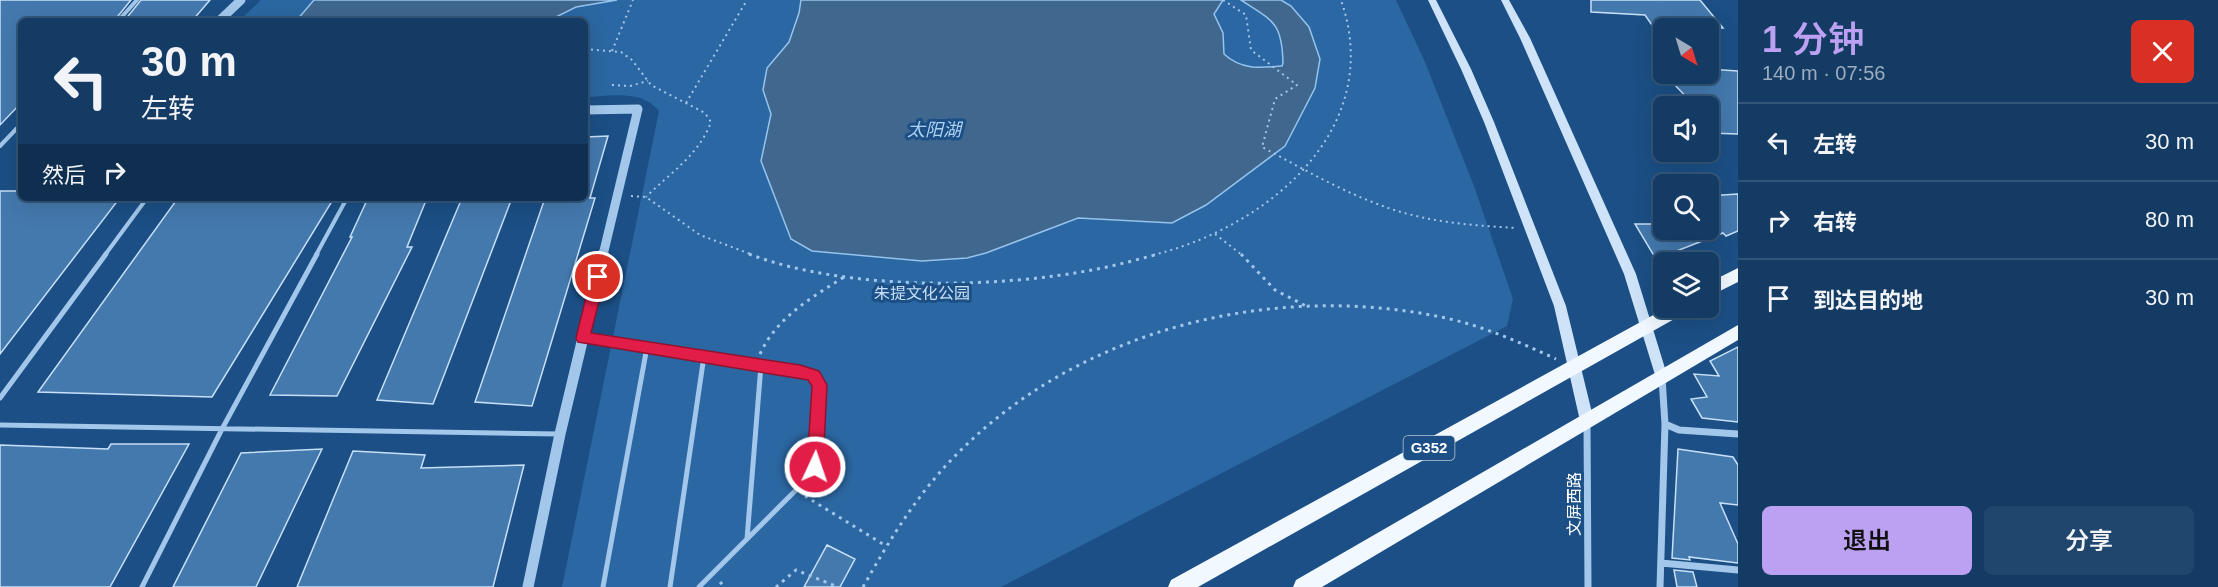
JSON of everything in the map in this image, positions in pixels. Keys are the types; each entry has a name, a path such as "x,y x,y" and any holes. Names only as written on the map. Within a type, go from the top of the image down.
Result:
{"highway":[{"path":"1719,285 1738,274"},
{"name":"G352","path":"1178,587 1661,318"},
{"path":"1303,587 1738,332"}],"main road":[{"path":"1431,0 1466,69 1560,306 1587,421"},
{"path":"1505,0 1525,38 1630,274 1662,378"}],"street":[{"path":"222,18 241,0"},
{"path":"528,587 560,434 638,109 588,110"},
{"path":"1660,587 1665,424 1662,378"},
{"name":"文屏西路","path":"1587,421 1588,587"},
{"path":"1665,424 1679,430 1738,434"},
{"path":"1661,563 1738,570"}],"lane":[{"path":"121,18 137,0"},
{"path":"0,146 18,127"},
{"path":"0,398 145,201"},
{"path":"142,587 222,429 345,201"},
{"path":"583,338 800,371 813,376 819,385 815,467 699,587"},
{"path":"603,587 647,347"},
{"path":"670,587 704,356"},
{"path":"747,539 758,365"},
{"path":"0,425 560,434"}],"path":[{"path":"686,103 747,0"},
{"path":"1223,0 1246,15 1251,50 1297,85 1275,99 1262,147 1304,169 1401,212 1455,223 1531,230"},
{"path":"617,195 646,197 664,215 720,244 748,254 844,277 953,283 1059,276 1153,257 1215,234 1271,201 1304,169 1335,125 1352,77 1351,29 1341,0"},
{"path":"612,51 632,1"},
{"path":"588,49 621,52 632,60 658,90 705,113 711,122 708,134 691,154 646,197"},
{"path":"612,85 630,86 648,81"},
{"path":"1215,234 1239,252 1275,290 1308,307"},
{"path":"758,365 763,346 784,320 844,277"},
{"path":"863,587 886,546 918,499 950,460 985,427 1022,397 1061,372 1102,351 1145,334 1190,321 1237,312 1308,307 1397,311 1458,320 1500,334 1574,367"},
{"path":"795,490 886,546"},
{"path":"776,587 795,570 838,587"}],"green space":[{"name":"朱提文化公园","path":"261,0 1396,0 1425,62 1474,186 1513,299 1507,326 1001,587 562,587 659,111 644,99 625,95 588,97 588,18 242,18"}],"water":[{"path":"314,0 617,0 576,7 554,18 299,18"},
{"name":"太阳湖","path":"801,0 1223,0 1214,14 1223,33 1224,54 1237,63 1258,67 1282,66 1281,39 1274,24 1268,18 1241,0 1281,0 1291,6 1309,27 1320,59 1315,88 1285,146 1206,205 1172,223 1078,218 967,258 922,261 812,251 791,239 761,161 771,114 763,90 767,68 789,42"}],"building":[{"path":"0,0 131,0 116,18 18,18 18,106 0,125"},
{"path":"141,0 210,0 195,18 126,18"},
{"path":"1591,0 1700,0 1715,18 1653,18 1653,27 1645,15 1591,12"},
{"path":"1719,70 1738,71 1738,134 1719,133 1719,96 1685,96 1674,84 1719,84"},
{"path":"608,136 590,198 595,198 532,406 475,402 544,201 588,201 588,137"},
{"path":"0,191 18,191 18,201 117,201 0,354"},
{"path":"1738,194 1738,231 1726,236 1723,233 1719,235 1719,195"},
{"path":"176,201 332,201 212,397 38,392"},
{"path":"367,201 426,201 407,247 412,247 337,396 270,395 352,237 350,237"},
{"path":"461,201 511,201 433,404 377,400"},
{"path":"1635,224 1653,224 1653,240 1705,240 1674,252 1653,252 1653,254"},
{"path":"1738,347 1738,422 1702,418 1691,399 1707,397 1694,374 1719,376 1710,361"},
{"path":"111,444 189,444 110,587 0,587 0,445 108,449"},
{"path":"322,449 256,587 173,587 241,453"},
{"path":"1678,449 1733,457 1738,465 1738,505 1720,503 1738,544 1738,563 1689,557 1690,560 1672,558"},
{"path":"353,451 425,455 421,468 524,465 493,587 297,587"},
{"path":"827,545 855,559 840,587 804,587"},
{"path":"1674,570 1693,572 1697,587 1677,587"}],"route":[{"path":"598,277 583,338 800,371 813,376 819,385 815,467"}]}
